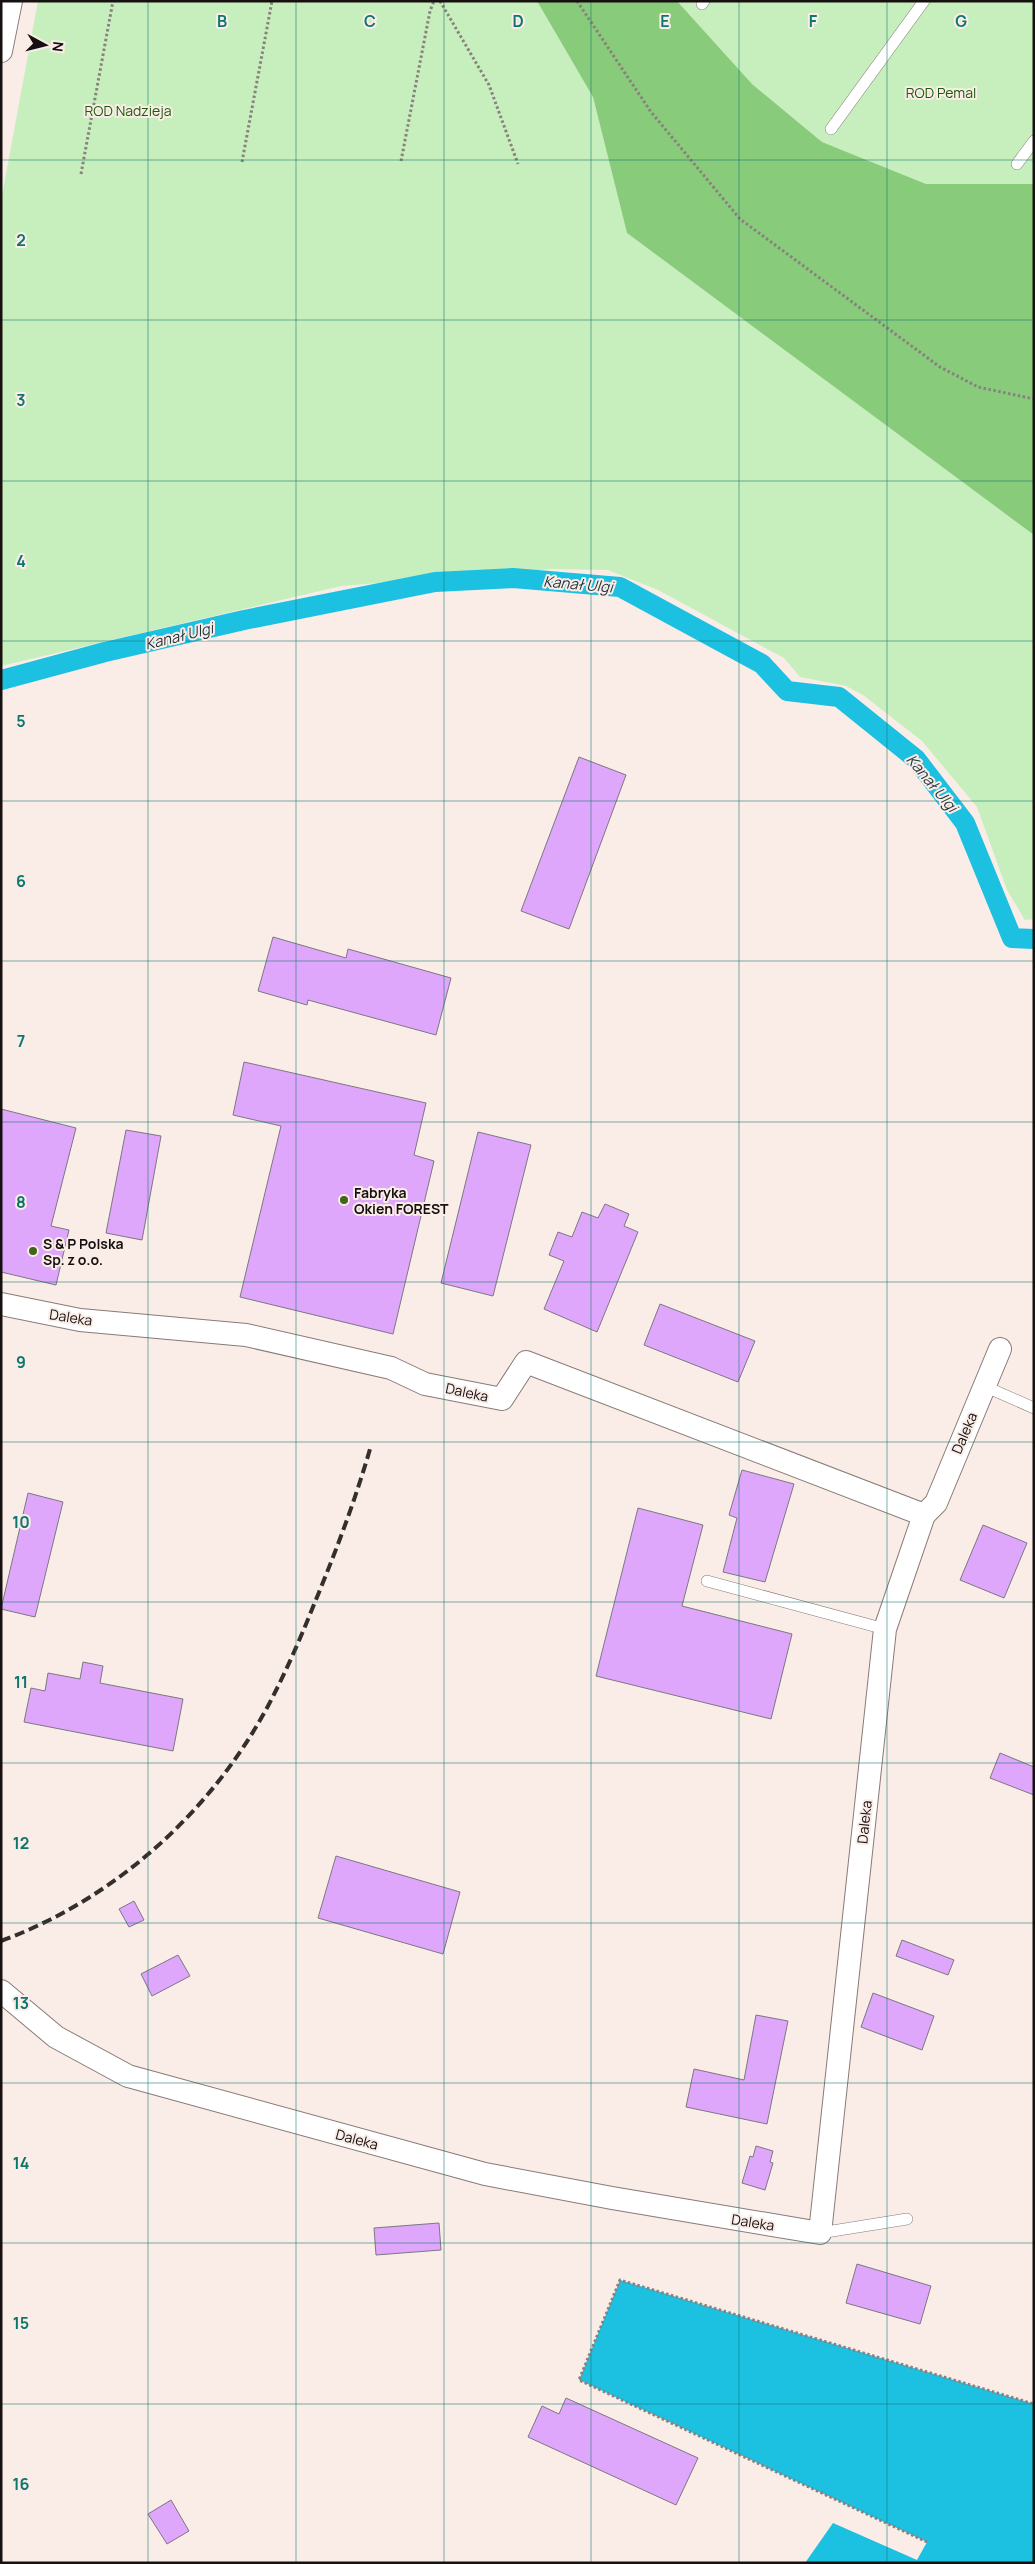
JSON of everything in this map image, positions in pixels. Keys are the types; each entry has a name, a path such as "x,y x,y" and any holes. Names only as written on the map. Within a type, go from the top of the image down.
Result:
{"street":[{"path":"1,51 11,1"},
{"name":"Daleka","path":"1,1304 80,1320 246,1335 391,1368 425,1384 502,1399 526,1362 924,1514"},
{"name":"Daleka","path":"1,1991 56,2037 128,2076 485,2174 612,2198 820,2233 885,1630 924,1514 936,1503 1000,1349"}],"lane":[{"path":"831,129 924,1"},
{"path":"1017,164 1034,141"},
{"path":"984,1386 1034,1408"},
{"path":"707,1581 885,1630"},
{"path":"820,2233 907,2219"}],"path":[{"path":"81,174 113,1"},
{"path":"242,162 272,1"},
{"path":"401,161 430,10 434,1"},
{"path":"440,1 489,84 518,164"},
{"path":"577,1 651,112 740,219 940,367 978,387 1034,400"},
{"path":"927,2542 579,2380 620,2280 1034,2404"}],"green space":[{"name":"ROD Nadzieja","path":"38,1 537,1 593,97 627,233 1034,535 1034,919 1025,920 1007,890 977,807 922,741 863,695 846,686 800,677 784,658 658,590 608,570 552,569 341,586 1,666 1,201"},
{"path":"537,1 677,1 752,84 822,142 926,184 1034,184 1034,535 627,233 593,97"},
{"name":"ROD Pemal","path":"677,1 1034,1 1034,184 926,184 822,142 752,84"}],"water":[{"path":"620,2280 1034,2404 1034,2563 805,2563 833,2523 917,2560 927,2542 579,2380"}],"building":[{"path":"579,757 626,775 569,929 521,911"},
{"path":"273,937 346,958 348,949 451,978 436,1035 308,1000 307,1005 258,991"},
{"path":"244,1062 426,1103 414,1155 434,1161 393,1334 240,1297 281,1126 233,1115"},
{"path":"1,1109 76,1128 51,1226 69,1230 56,1285 1,1272"},
{"path":"126,1130 161,1136 142,1240 106,1233"},
{"path":"478,1132 531,1145 493,1296 441,1283"},
{"path":"605,1204 629,1214 624,1226 638,1232 597,1332 544,1309 564,1261 549,1255 558,1232 572,1237 582,1212 598,1218"},
{"path":"660,1304 755,1341 738,1382 644,1345"},
{"path":"742,1470 794,1484 765,1582 723,1572 737,1518 729,1515"},
{"path":"28,1493 63,1502 35,1617 1,1609"},
{"path":"638,1508 703,1525 682,1606 792,1634 771,1719 596,1676"},
{"path":"983,1525 1027,1543 1004,1598 960,1580"},
{"path":"83,1662 103,1666 100,1683 183,1699 173,1751 24,1722 31,1688 45,1691 48,1673 80,1679"},
{"path":"1000,1753 1034,1767 1034,1795 990,1778"},
{"path":"336,1856 460,1892 443,1954 318,1918"},
{"path":"134,1901 144,1920 129,1927 119,1909"},
{"path":"902,1940 954,1960 948,1975 896,1956"},
{"path":"178,1955 190,1976 152,1996 141,1974"},
{"path":"873,1993 934,2016 922,2050 861,2027"},
{"path":"756,2015 788,2021 767,2124 686,2107 694,2069 744,2080"},
{"path":"756,2146 773,2151 770,2162 773,2163 765,2190 742,2183 750,2156 753,2157"},
{"path":"439,2223 441,2250 376,2255 374,2228"},
{"path":"857,2264 931,2286 920,2324 846,2303"},
{"path":"566,2398 698,2458 676,2505 528,2437 542,2406 559,2414"},
{"path":"171,2500 189,2531 167,2544 148,2514"}],"waterway":[{"name":"Kanał Ulgi","path":"1,680 105,652 244,620 435,582 513,578 620,587 762,664 787,691 839,697 916,759 965,823 1012,938 1034,939"}],"railway":[{"path":"1,1941 43,1923 83,1901 121,1876 156,1848 189,1816 218,1782 245,1745 268,1706 287,1667 338,1545 370,1449"}],"place":[{"name":"Fabryka Okien FOREST","path":"344,1200"},
{"name":"S & P Polska Sp. z o.o.","path":"33,1251"}]}
